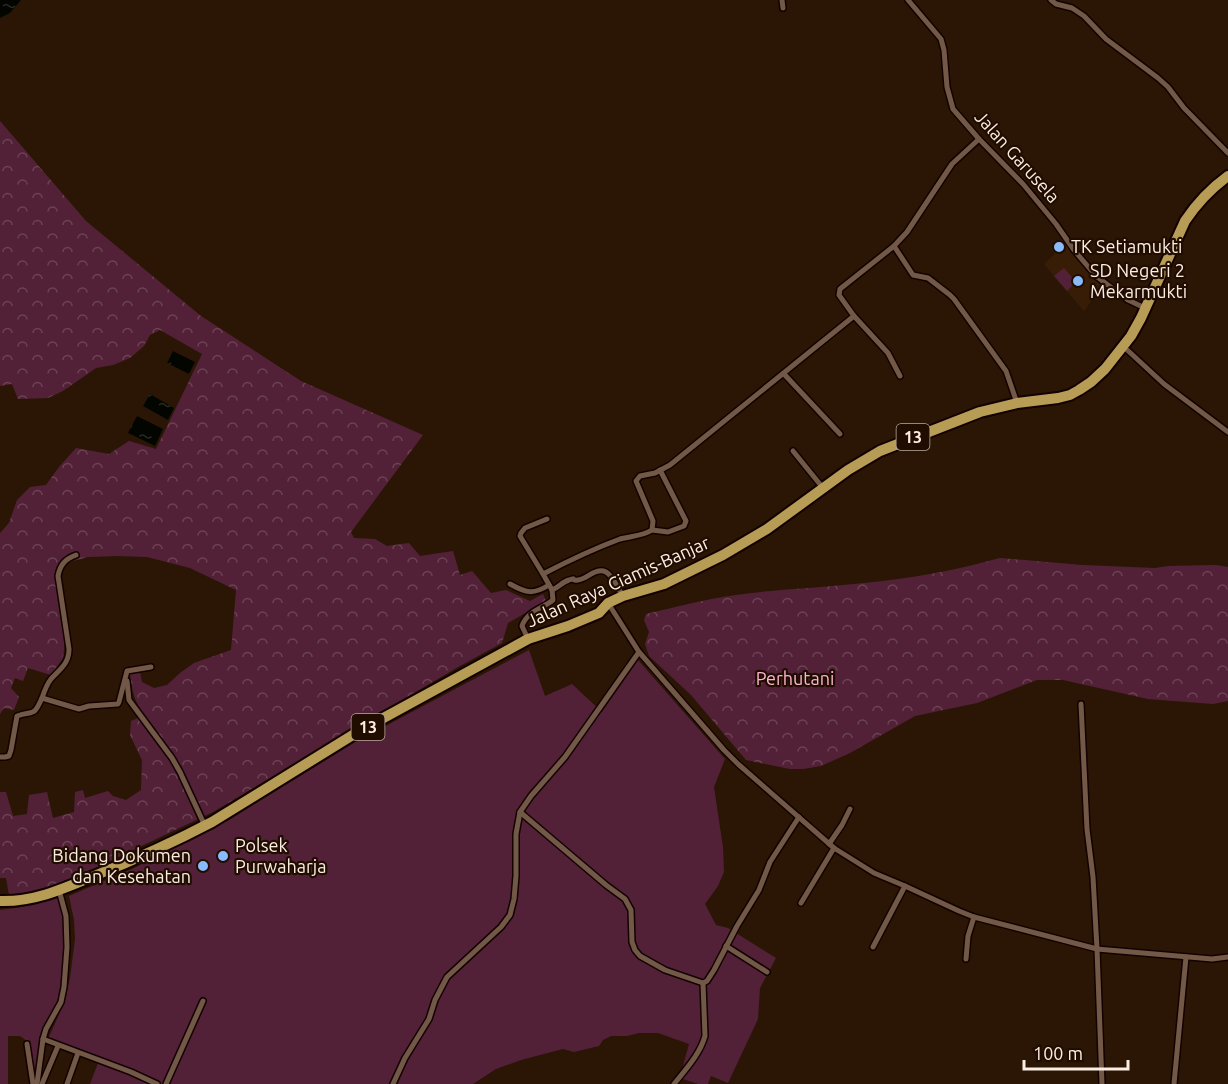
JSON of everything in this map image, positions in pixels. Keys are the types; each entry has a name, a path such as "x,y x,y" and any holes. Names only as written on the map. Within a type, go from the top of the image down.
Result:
{"highway":[{"name":"Jalan Raya Ciamis-Banjar","path":"0,901 30,899 59,890 138,858 205,826 356,733 528,639 599,613 608,603 622,596 664,584 723,555 766,529 864,460 900,442 980,412 1017,403 1070,395 1106,369 1124,347 1134,331 1188,216 1206,194 1228,177"}],"street":[{"path":"782,0 783,8"},
{"name":"Jalan Garusela","path":"908,0 941,39 951,104 979,139 1023,184 1096,276 1128,300 1145,308"},
{"path":"1051,0 1056,4 1072,8 1084,16 1106,39 1158,78 1228,153"},
{"path":"900,376 888,353 854,316 839,295 840,289 894,246 911,227 952,164 979,139"},
{"path":"894,246 914,275 928,278 954,299 1006,371 1017,403"},
{"path":"652,530 653,521 636,481 640,476 654,473 670,465 854,316"},
{"path":"1124,347 1164,384 1228,432"},
{"path":"784,374 840,434"},
{"path":"793,450 823,488"},
{"path":"543,574 562,563 622,539 652,530 668,532 684,526 686,521 660,470"},
{"path":"528,639 522,626 524,621 533,611 552,602 553,595 520,536 525,528 547,519"},
{"path":"0,757 9,756 17,716 32,713 37,709 50,680 59,672 69,655 58,576 62,564 69,557 76,555"},
{"path":"510,584 521,590 537,592 550,587 558,588 570,579 579,579 602,571 608,574 622,596"},
{"path":"608,603 639,652 724,750 834,849 858,864 974,917 1097,949 1212,959 1228,957"},
{"path":"393,1084 405,1058 429,1019 438,993 447,977 501,927 510,915 514,899 516,834 520,812 565,757 639,652"},
{"path":"127,671 151,667"},
{"path":"42,698 80,709 88,706 118,704 127,671"},
{"path":"127,671 129,700 172,758 205,826"},
{"path":"1081,704 1087,829 1093,877 1097,949 1102,1084"},
{"path":"829,844 850,809"},
{"path":"520,812 625,899 631,910 632,942 640,957 665,970 703,983"},
{"path":"703,983 714,970 759,890 774,854 800,817"},
{"path":"801,903 834,849"},
{"path":"873,946 905,886"},
{"path":"35,1084 43,1039 61,1002 64,987 68,946 66,916 59,890"},
{"path":"966,959 968,936 974,917"},
{"path":"726,946 766,972"},
{"path":"1174,1084 1186,957"},
{"path":"674,1084 690,1065 704,1042 703,983"},
{"path":"166,1084 203,1001"},
{"path":"43,1039 131,1072 156,1084"},
{"path":"27,1044 35,1084"},
{"path":"42,1084 58,1046"},
{"path":"67,1084 78,1053"}],"shaded area":[{"name":"SD Negeri 2 Mekarmukti","path":"1063,239 1102,286 1084,311 1044,264 1055,254 1051,249"}],"green space":[{"path":"0,121 86,221 201,316 301,381 423,435 351,532 354,538 375,539 387,546 409,543 420,556 453,551 460,575 472,571 491,593 506,590 530,601 543,594 546,601 508,623 502,643 213,812 95,868 30,895 9,895 6,878 0,878 0,792 6,792 13,816 27,814 29,795 47,792 53,818 74,812 75,792 83,790 85,798 108,791 113,796 126,800 141,790 142,760 130,735 131,721 145,715 134,696 130,674 140,672 142,682 154,688 167,685 194,663 231,650 236,590 190,568 147,557 88,557 65,565 55,579 65,641 63,658 51,675 28,668 23,681 15,678 11,688 19,697 14,710 4,708 0,714 0,533 9,523 17,500 30,487 46,485 76,448 109,454 129,441 156,449 202,354 160,330 150,335 144,346 130,358 113,365 96,368 63,391 48,398 18,399 12,384 0,386"},
{"path":"1064,268 1076,282 1067,291 1054,276"},
{"name":"Perhutani","path":"1000,558 1155,568 1216,565 1228,567 1228,701 1213,704 1148,699 1063,680 1037,680 977,703 915,716 850,753 821,766 790,769 746,760 691,695 649,656 645,644 649,632 644,620 646,614 736,595 881,581 950,570"},
{"path":"529,650 545,696 572,684 602,712 638,660 725,759 714,787 723,847 724,872 718,886 705,904 716,925 728,928 776,958 760,988 758,1019 728,1083 711,1076 708,1084 698,1084 683,1079 681,1073 689,1044 658,1033 611,1036 603,1040 599,1046 574,1052 563,1049 521,1060 496,1069 473,1084 90,1084 100,1058 48,1039 65,1001 70,978 75,939 69,896 132,869 229,820 352,744"},
{"path":"58,894 64,916 66,947 57,1002 40,1038 36,1069 33,1068 30,1043 20,1036 8,1036 8,1084 0,1084 0,910 38,904"}],"water":[{"path":"0,0 21,0 10,13 0,18"},
{"path":"173,351 195,362 189,374 167,363"},
{"path":"150,394 174,408 168,420 143,406"},
{"path":"137,416 163,429 155,446 128,433"}],"place":[{"name":"TK Setiamukti","path":"1059,247"},
{"name":"SD Negeri 2 Mekarmukti","path":"1078,281"},
{"name":"Polsek Purwaharja","path":"223,856"},
{"name":"Bidang Dokumen dan Kesehatan","path":"203,866"}]}
